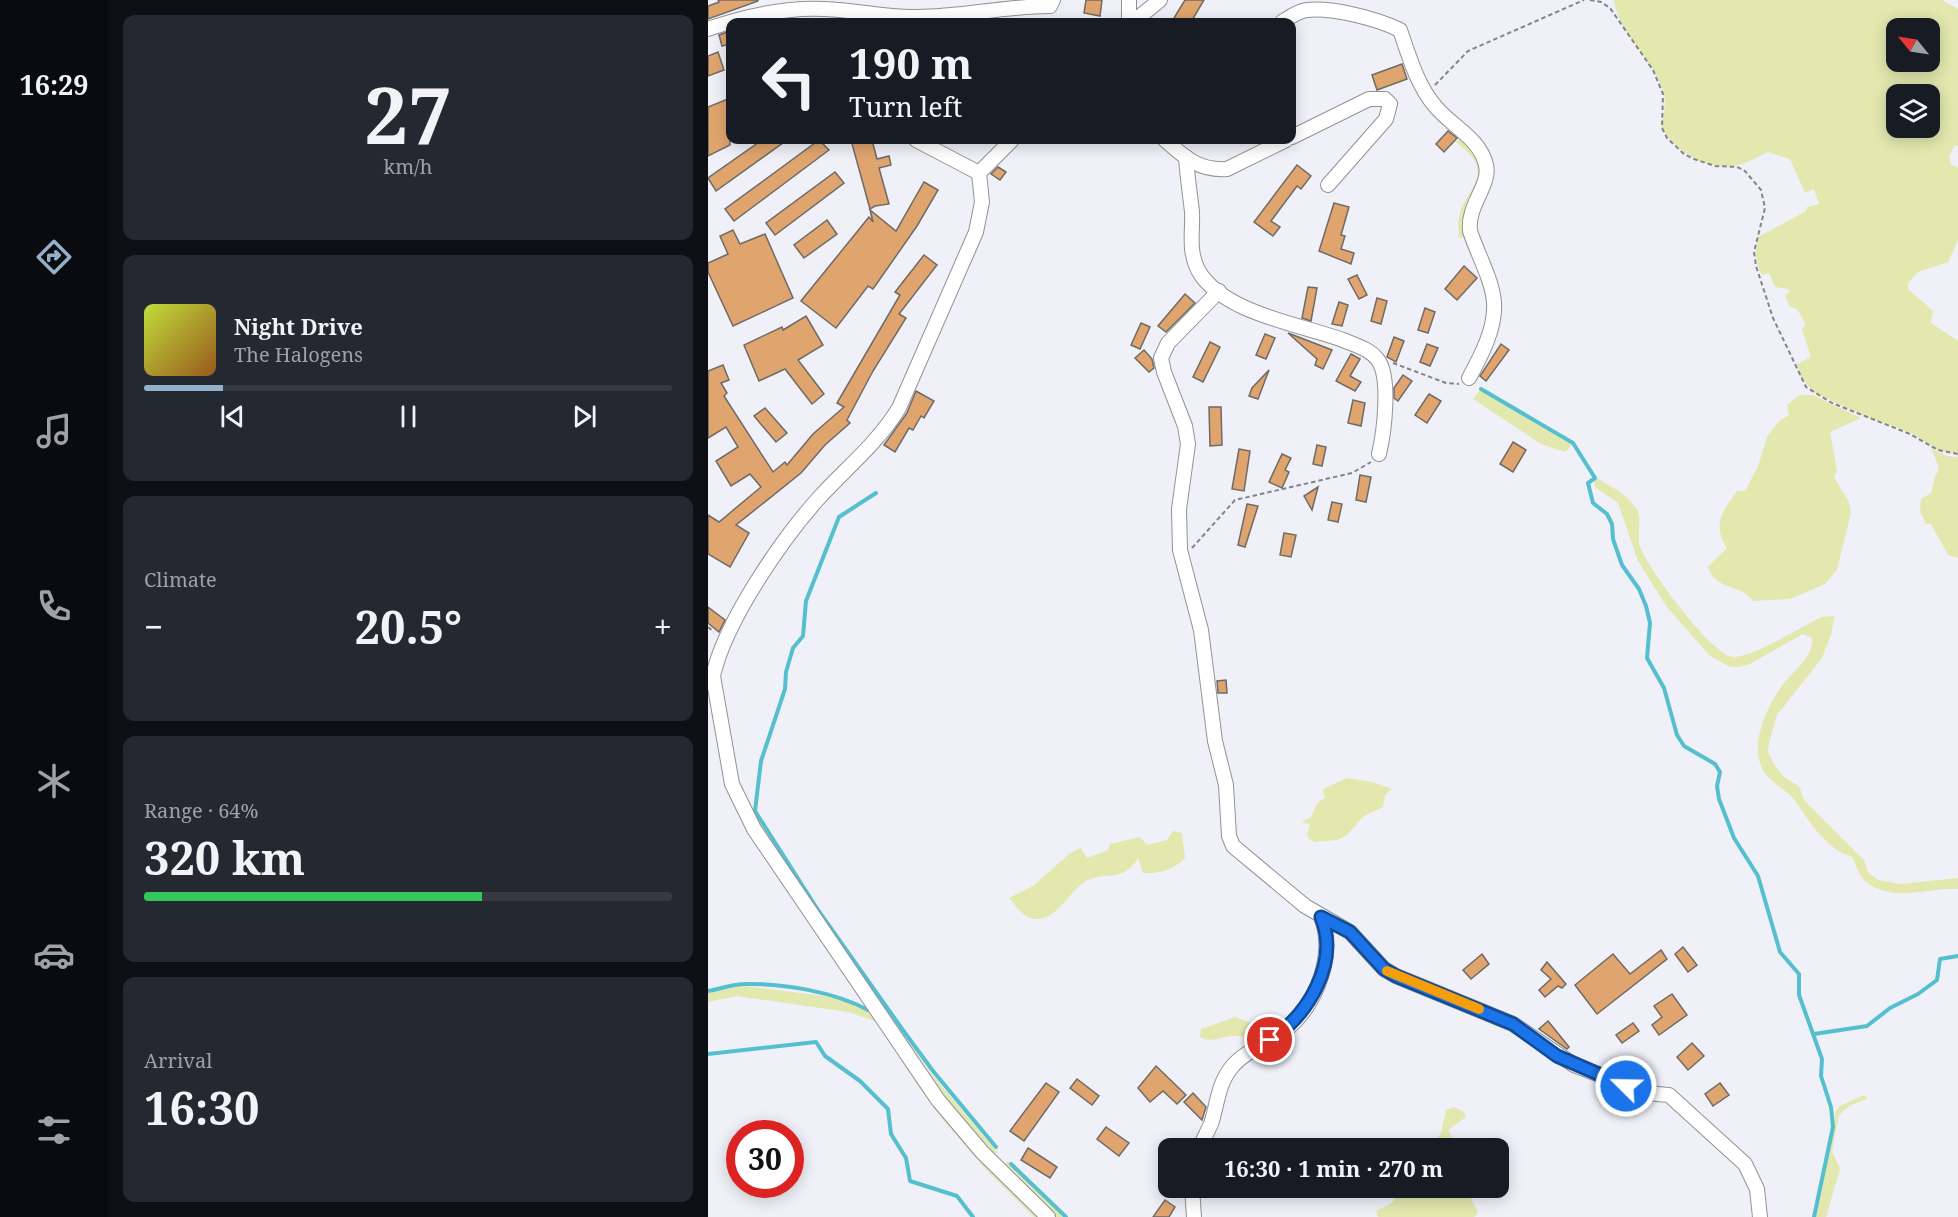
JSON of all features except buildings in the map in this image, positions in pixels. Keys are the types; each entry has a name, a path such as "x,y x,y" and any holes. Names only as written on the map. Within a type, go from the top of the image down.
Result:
{"street":[{"path":"742,18 774,18 826,9 890,18 935,17 966,15 995,8 1050,6 1053,0"},
{"path":"1129,0 1131,18"},
{"path":"1136,18 1160,0"},
{"path":"1290,18 1305,10 1330,10 1400,30 1413,66 1428,96 1435,107 1476,146 1487,167 1487,177 1469,220 1470,231 1491,291 1493,315 1479,359 1469,378"},
{"path":"708,29 726,23"},
{"path":"1296,135 1369,99 1385,99 1390,104 1386,119 1328,185"},
{"path":"924,144 979,173"},
{"path":"979,173 1008,144"},
{"path":"1170,144 1185,157 1203,167 1227,169 1278,144"},
{"path":"1185,157 1192,216 1193,258 1199,272 1227,298 1258,314 1360,346 1379,362 1384,388 1384,432 1379,454"},
{"path":"979,173 982,202 976,232 898,408 885,431 817,500 776,553 732,630 717,660 711,679 732,784 754,829 938,1100 982,1152 1048,1217"},
{"path":"1218,291 1168,343 1161,358 1185,426 1188,444 1179,509 1180,550 1201,630 1215,741 1226,785 1229,836 1240,854 1321,917 1350,932 1384,969 1513,1024 1574,1065 1646,1093 1669,1095 1745,1164 1757,1189 1760,1217"},
{"path":"1204,1138 1211,1123 1223,1080 1231,1067 1287,1029 1300,1015 1311,997 1327,954 1328,939 1321,917"},
{"path":"1193,1198 1194,1217"}],"path":[{"path":"1428,96 1436,84 1468,51 1584,0"},
{"path":"1590,0 1601,2 1610,8 1653,70 1663,94 1662,128 1666,138 1684,154 1694,159 1715,166 1737,167 1744,170 1761,190 1765,208 1754,252 1756,266 1773,318 1806,387 1832,403 1910,434 1938,450 1958,454"},
{"path":"1379,362 1386,361 1446,383 1460,384 1469,378"},
{"path":"1180,550 1193,548 1235,500 1352,473 1369,465 1379,454"}],"green space":[{"path":"1614,0 1942,0 1958,9 1958,145 1954,146 1949,157 1951,164 1958,168 1958,240 1948,262 1918,272 1908,283 1908,289 1933,311 1931,323 1958,341 1958,453 1938,450 1911,433 1862,415 1815,393 1801,378 1797,364 1811,357 1802,329 1806,324 1797,309 1790,307 1785,295 1790,292 1788,289 1775,287 1769,273 1762,275 1757,261 1756,247 1758,237 1806,211 1807,207 1819,204 1814,189 1805,193 1790,159 1768,152 1742,164 1716,166 1694,158 1675,145 1662,128 1665,99 1659,82 1623,25"},
{"path":"1464,136 1484,166 1467,239 1459,237 1458,220 1477,179 1478,171 1469,153 1456,142"},
{"path":"1480,390 1572,445 1565,452 1541,444 1473,399"},
{"path":"1799,395 1813,395 1861,418 1830,432 1837,471 1834,477 1849,502 1851,513 1837,570 1825,584 1790,599 1753,601 1742,592 1716,580 1708,567 1727,548 1720,532 1723,512 1737,491 1745,491 1758,466 1767,437 1779,421 1789,415 1787,405"},
{"path":"1931,448 1947,456 1958,457 1958,558 1948,555 1931,524 1926,524 1920,511 1921,499 1931,493 1938,472 1938,465"},
{"path":"1597,478 1622,494 1636,508 1639,516 1639,544 1653,571 1696,627 1724,653 1734,657 1754,652 1822,617 1834,616 1832,632 1822,658 1777,715 1768,752 1784,777 1799,786 1804,800 1864,860 1868,872 1878,880 1901,884 1958,878 1958,889 1898,893 1876,888 1862,878 1851,856 1827,842 1813,827 1793,798 1769,778 1759,758 1759,737 1762,726 1770,705 1781,687 1806,659 1812,638 1803,634 1748,665 1737,667 1728,666 1710,656 1666,606 1638,561 1618,503 1595,487 1594,480"},
{"path":"1347,778 1372,782 1392,789 1385,795 1383,807 1364,816 1347,835 1337,840 1315,842 1309,839 1307,834 1310,825 1302,822 1311,817 1318,802 1325,798 1323,789"},
{"path":"743,802 755,808 754,812 787,864 891,1015 888,1016"},
{"path":"1173,831 1182,833 1185,858 1176,866 1155,873 1143,873 1138,858 1132,866 1120,874 1086,881 1056,910 1042,918 1034,919 1026,916 1009,898 1033,886 1069,854 1081,848 1087,858 1108,850 1110,844 1140,837 1147,845 1167,840"},
{"path":"743,986 825,996 848,1002 875,1015 1044,1217 1034,1217 987,1171 940,1116 915,1082 877,1022 848,1012 737,996 708,1002 708,993"},
{"path":"1235,1017 1276,1032 1261,1037 1229,1036 1209,1040 1200,1037 1201,1029"},
{"path":"894,1020 929,1071 998,1153 990,1152 942,1098 889,1023"},
{"path":"1864,1095 1867,1099 1849,1106 1839,1115 1832,1151 1840,1169 1826,1217 1816,1217 1836,1111 1840,1106"},
{"path":"1454,1107 1464,1112 1466,1117 1448,1130 1452,1138 1438,1138 1441,1133 1446,1110"},
{"path":"1008,1161 1063,1217 1053,1217 1004,1165"},
{"path":"1395,1198 1471,1198 1478,1213 1474,1217 1378,1217 1376,1211 1392,1203"}],"waterway":[{"path":"1481,389 1573,443 1595,478 1588,483 1593,503 1607,514 1612,524 1613,539 1622,565 1639,589 1646,606 1650,623 1647,658 1664,688 1677,735 1684,746 1715,764 1720,772 1717,786 1719,799 1734,838 1758,876 1780,952 1799,974 1799,995 1822,1059 1821,1076 1831,1107 1833,1127 1814,1217"},
{"path":"876,493 839,517 806,601 803,636 793,648 786,672 785,689 761,761 755,811 818,910 905,1033 933,1071 996,1147"},
{"path":"1814,1034 1867,1026 1890,1008 1918,994 1937,980 1940,959 1958,956"},
{"path":"708,991 745,984 775,985 840,998 868,1010"},
{"path":"708,1054 816,1042 825,1056 860,1081 888,1109 891,1134 906,1158 910,1181 957,1196 973,1217"},
{"path":"1011,1164 1066,1217"}],"slow traffic":[{"path":"1387,971 1479,1009"}],"route":[{"path":"1270,1040 1287,1029 1300,1015 1321,973 1327,954 1328,939 1321,917 1350,932 1384,969 1396,976 1513,1024 1557,1056 1626,1086"}]}
